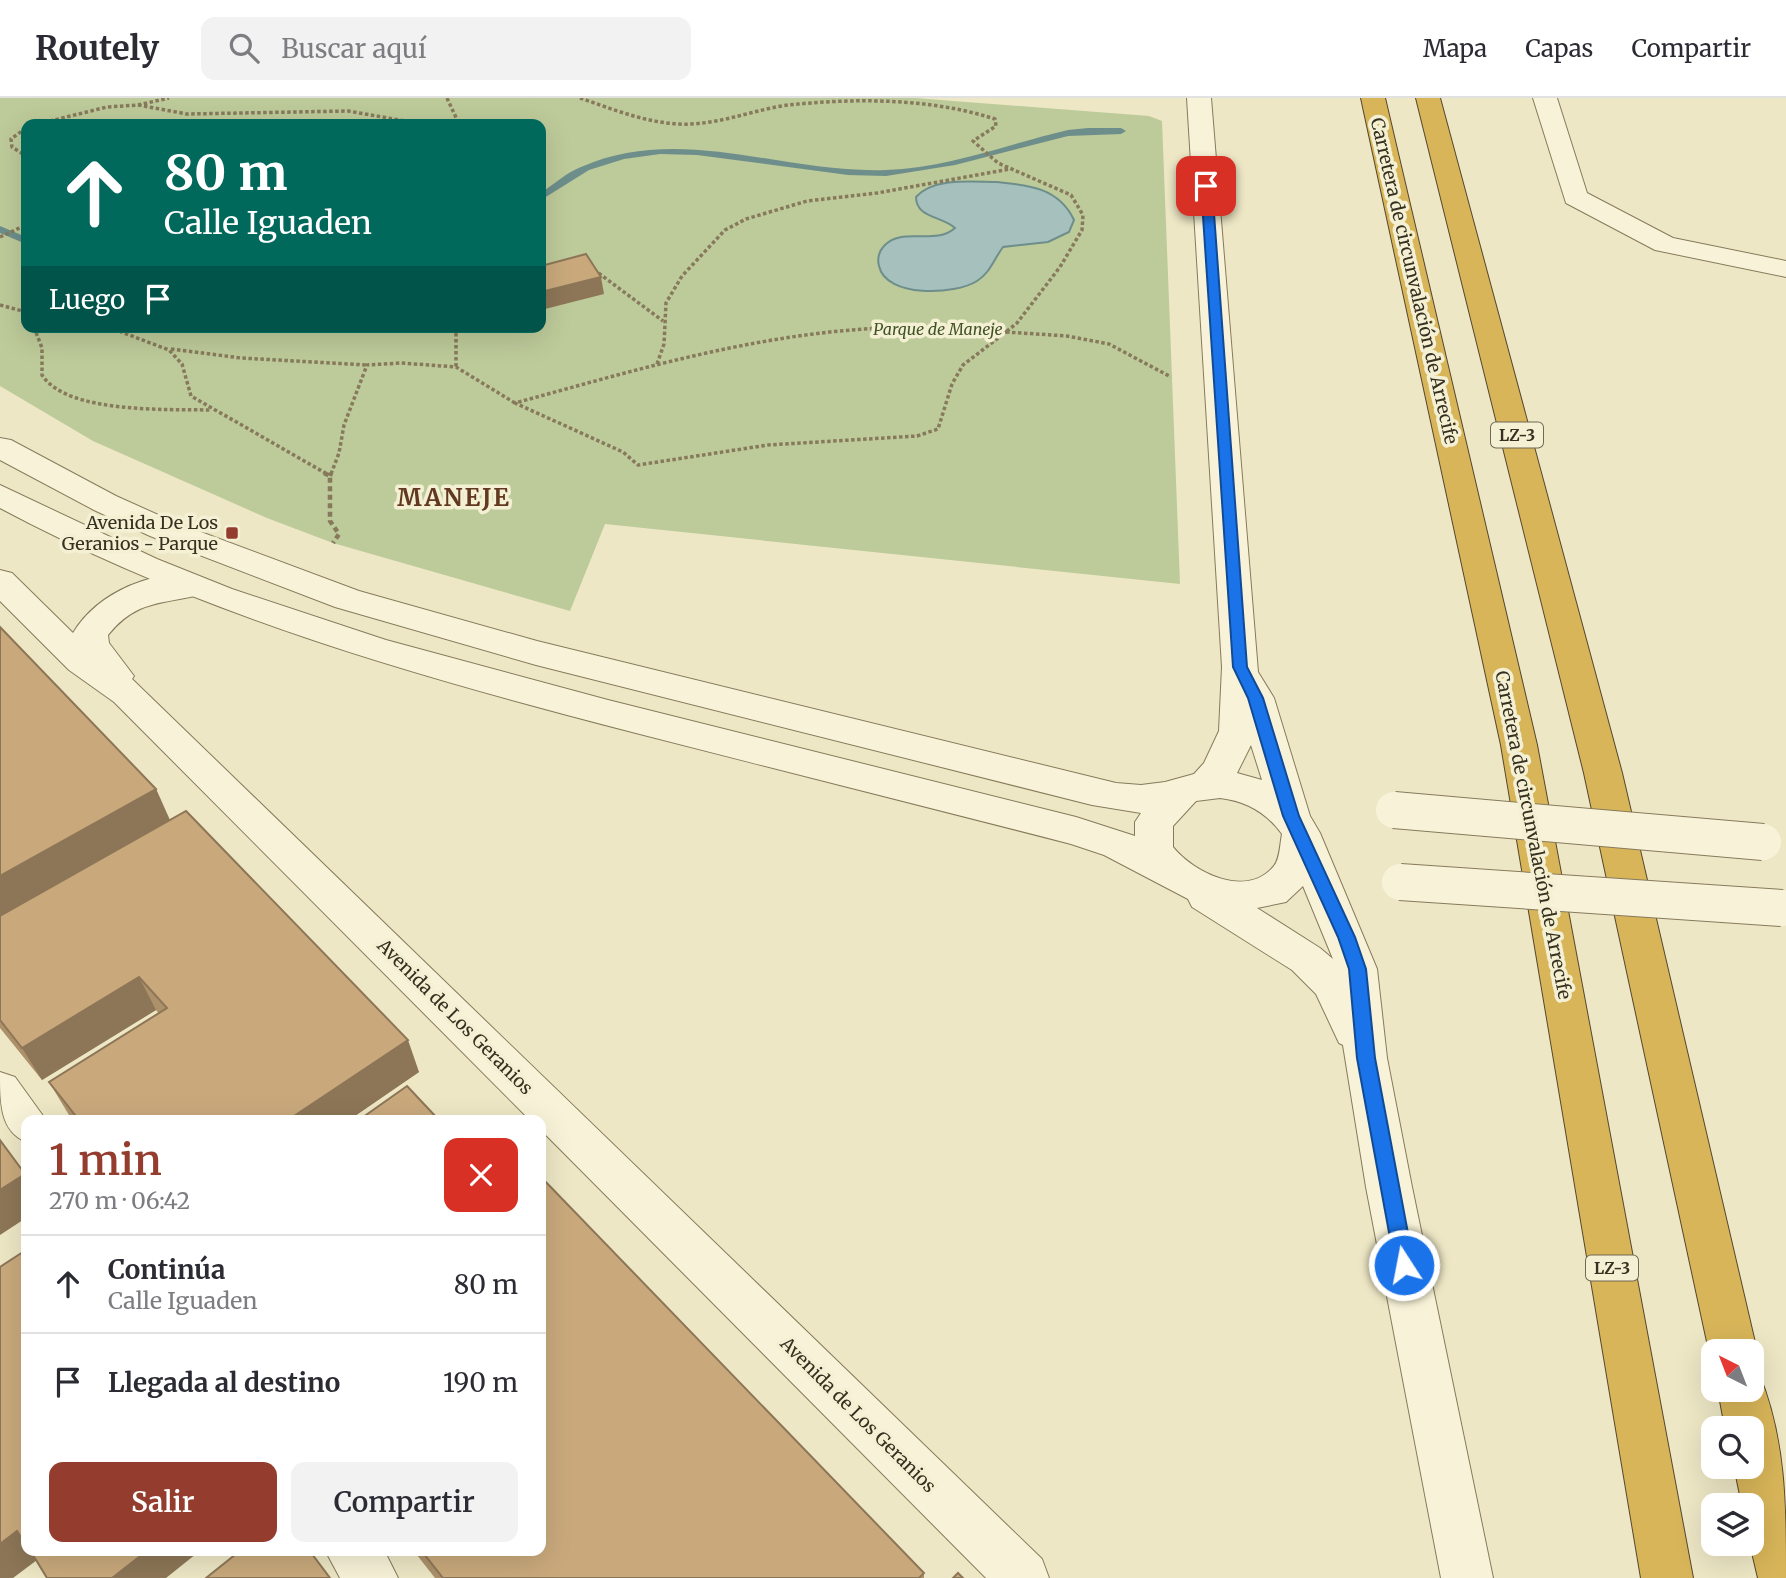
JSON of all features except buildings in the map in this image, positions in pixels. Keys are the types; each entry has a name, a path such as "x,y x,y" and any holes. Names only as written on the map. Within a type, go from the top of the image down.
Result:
{"highway":[{"name":"Carretera de circunvalación de Arrecife","path":"1373,98 1519,745 1667,1578"},
{"name":"LZ-3","path":"1428,98 1603,773 1730,1339"},
{"path":"1762,1479 1784,1578"}],"street":[{"path":"1190,98 1199,98 1240,667 1238,733 1221,771 1165,804 1155,819 1152,837 1156,855 1182,880 1219,896 1243,897 1266,892 1285,882 1297,868 1303,851 1255,698 1240,667"},
{"path":"1545,98 1575,197 1665,244 1786,269"},
{"path":"0,447 105,503 227,556 292,581 422,622 1092,791 1139,799 1193,789 1229,786 1253,791 1274,801 1296,825 1357,969 1366,1058 1467,1578"},
{"path":"0,495 89,541 190,586 317,632 422,664 1076,831 1118,845 1182,880 1306,959 1332,984 1366,1058"},
{"name":"Avenida de Los Geranios","path":"0,581 81,662 127,693 1023,1578"},
{"path":"127,693 105,659 92,645 90,633 104,615 123,600 152,589 190,586"},
{"path":"1394,810 1763,842"},
{"path":"1400,882 1782,908"},
{"path":"0,1090 21,1117"},
{"path":"356,1556 372,1578"}],"path":[{"path":"58,119 107,107 138,105 169,98"},
{"path":"447,98 455,119"},
{"path":"125,333 170,349 241,358 367,365 401,363 456,368 515,402 622,452 638,464 701,450 856,437 924,436 938,429 952,384 963,365 1008,332 1060,267 1082,230 1083,215 1071,195 998,163 973,141 996,126 995,119 976,113 922,104 861,99 787,105 722,120 679,124 631,116 580,98"},
{"path":"138,105 187,114 348,111 394,119"},
{"path":"21,130 11,139 12,147 21,153"},
{"path":"657,365 664,344 666,303 682,276 724,230 746,219 807,201 1011,169"},
{"path":"0,237 21,227"},
{"path":"582,263 596,268 664,322"},
{"path":"0,304 21,310"},
{"path":"515,402 741,345 843,330 907,327 1008,332 1122,348 1171,377"},
{"path":"36,333 42,349 40,370 54,388 106,404 213,410"},
{"path":"456,333 456,368"},
{"path":"170,349 182,364 184,382 191,396 330,476"},
{"path":"333,543 339,534 330,521 330,476 339,453 344,425 367,365"}],"green space":[{"name":"Parque de Maneje","path":"0,98 915,98 1149,116 1162,121 1180,584 605,524 570,611 333,543 267,518 93,441 0,386"}],"water":[{"path":"997,182 1042,190 1060,201 1074,220 1069,232 1048,242 1003,247 989,270 967,286 922,291 894,284 884,276 879,266 879,255 891,240 909,236 938,236 955,228 925,213 917,204 916,197 943,183"}],"waterway":[{"path":"546,194 586,168 623,156 660,151 735,156 848,172 886,173 955,162 1068,133 1121,131"},
{"path":"0,229 21,239"}],"place":[{"name":"Avenida De Los Geranios - Parque","path":"232,533"}],"district":[{"name":"MANEJE","path":"454,498"}],"route":[{"path":"1206,186 1240,667 1255,698 1291,816 1346,937 1357,969 1366,1058 1404,1265"}]}
